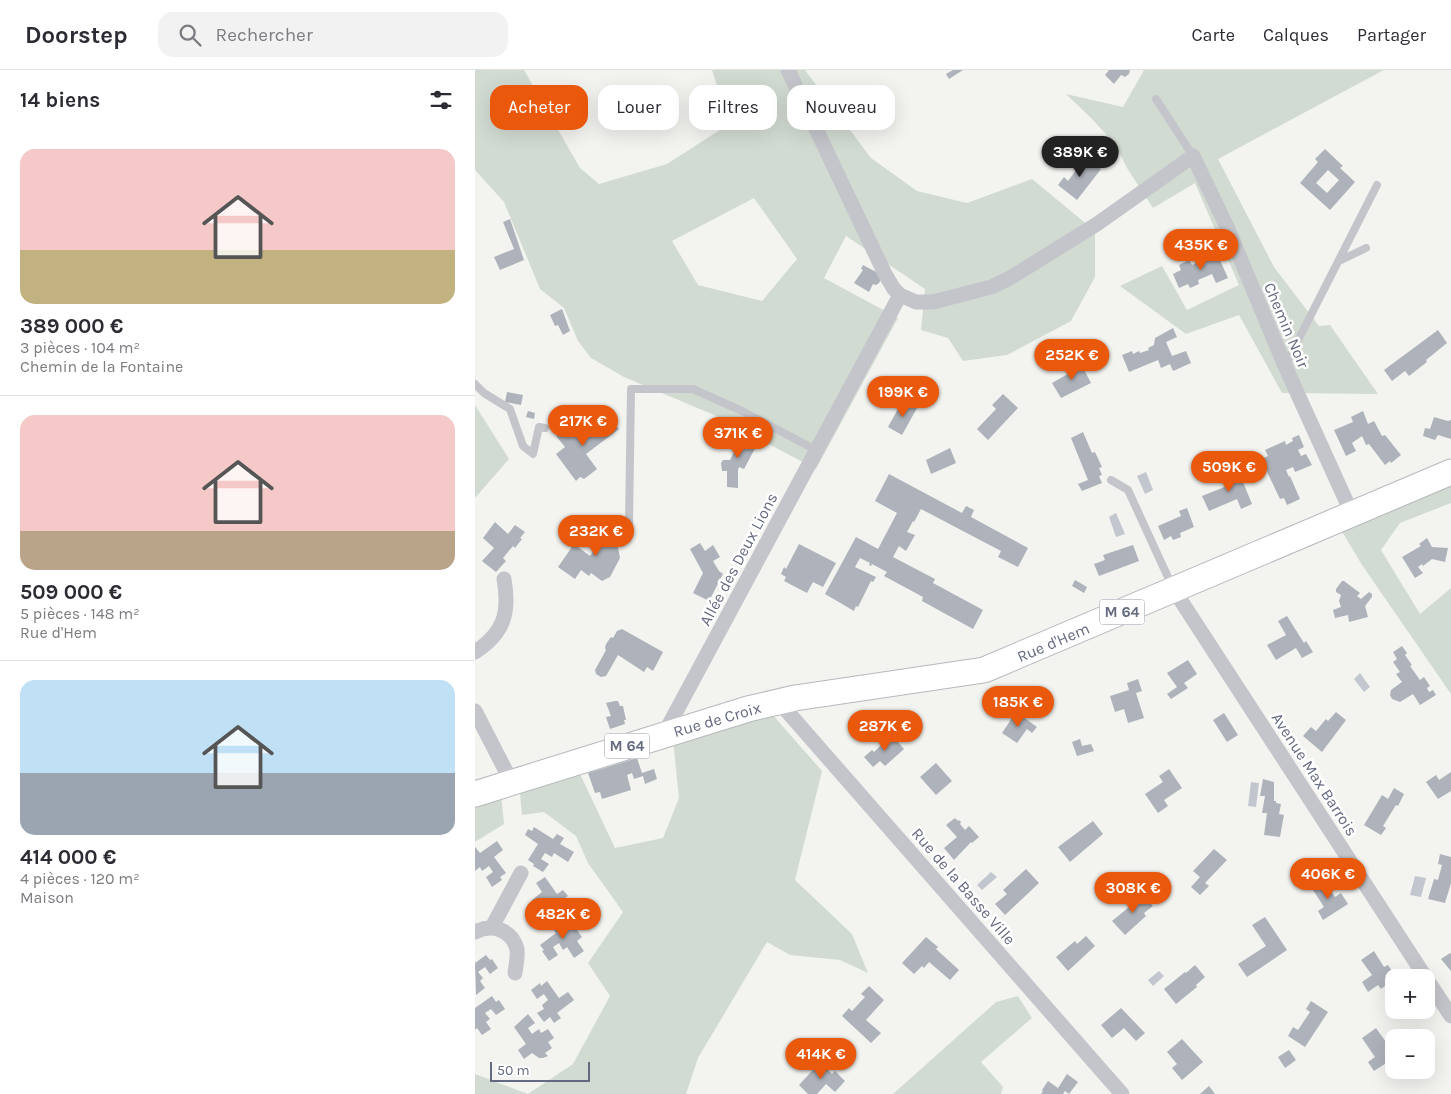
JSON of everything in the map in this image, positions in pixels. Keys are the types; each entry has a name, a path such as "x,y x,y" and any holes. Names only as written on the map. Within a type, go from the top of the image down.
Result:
{"main road":[{"name":"Rue d'Hem","path":"779,702 984,670 1451,472"},
{"name":"Rue de Croix","path":"475,794 748,708 779,702"}],"street":[{"path":"788,70 885,274 900,295 916,302 933,302 1002,283 1097,224 1193,156"},
{"name":"Chemin Noir","path":"1193,156 1228,230 1285,366 1352,514"},
{"name":"Allée des Deux Lions","path":"664,734 900,295"},
{"path":"475,652 495,636 503,621 507,605 504,579"},
{"name":"Avenue Max Barrois","path":"1174,590 1420,969"},
{"name":"Rue de la Basse Ville","path":"779,702 1121,1094"},
{"path":"475,711 512,783"},
{"path":"492,927 521,873"},
{"path":"475,932 486,927 492,927 505,932 514,942 517,955 515,974"},
{"name":"Avenue Max Barrois","path":"1435,992 1451,1016"}],"lane":[{"name":"Chemin Noir","path":"1157,99 1193,156"},
{"path":"1285,366 1377,185"},
{"path":"1339,261 1366,248"},
{"path":"475,384 484,393 510,409 523,446 533,454 539,427 545,428"},
{"path":"629,524 631,389 693,389 742,411 816,450"},
{"path":"1111,480 1128,490 1174,590"}],"shaded area":[{"path":"475,70 524,70 533,85 490,85 490,130 558,130 580,168 599,184 667,164 720,130 777,130 777,85 717,85 712,70 805,70 816,85 787,85 787,130 850,130 871,158 917,191 967,203 1032,179 1095,231 1095,277 1071,321 1007,355 963,361 948,338 921,330 925,289 846,236 824,278 898,318 816,469 714,415 624,377 591,358 578,341 564,308 540,289 504,202 475,170","holes":["754,198 797,259 762,301 698,285 672,241"]},
{"path":"1144,70 1384,70 1218,159 1274,267 1319,326 1330,325 1378,394 1282,393 1239,315 1186,334 1120,286 1162,266 1187,310 1239,285 1195,183 1153,208 1127,168 1115,144 1066,94 1123,107"},
{"path":"475,405 509,459 475,498"},
{"path":"1146,472 1153,490 1145,494 1137,476"},
{"path":"1451,481 1451,503 1400,523 1381,550 1420,614 1451,588 1451,694 1362,565 1341,530"},
{"path":"1116,513 1125,534 1116,537 1109,517"},
{"path":"1360,673 1370,687 1364,692 1354,679"},
{"path":"771,713 822,771 795,880 852,934 868,973 840,960 790,955 767,942 698,1058 686,1094 528,1094 573,1064 610,996 588,963 623,912 588,863 576,836 544,812 522,815 520,793 580,774 615,848 663,838 679,798 673,739"},
{"path":"1251,782 1259,783 1256,807 1248,806"},
{"path":"501,794 504,824 475,842 475,804"},
{"path":"991,872 997,877 982,890 977,885"},
{"path":"1415,876 1426,878 1421,897 1410,895"},
{"path":"1159,971 1164,976 1153,986 1148,980"},
{"path":"1018,996 1032,1018 981,1062 1003,1087 1001,1094 893,1094 996,1002"},
{"path":"475,1074 528,1094 475,1094"}],"building":[{"path":"953,70 963,70 949,79 946,74"},
{"path":"1109,70 1130,70 1129,74 1125,77 1121,75 1114,84 1105,75"},
{"path":"1325,149 1343,166 1340,168 1355,182 1330,210 1300,183 1318,162 1315,159","holes":["1328,170 1339,180 1327,193 1316,183"]},
{"path":"1082,154 1101,169 1077,200 1058,185 1064,177 1068,181 1080,165 1076,162"},
{"path":"510,219 524,260 500,270 494,257 514,249 503,222"},
{"path":"1215,249 1228,278 1216,283 1212,274 1198,280 1199,284 1190,288 1188,284 1179,288 1173,274 1181,270 1179,265 1189,260 1192,265 1205,259 1203,255"},
{"path":"863,265 880,274 882,278 876,285 873,284 869,292 854,283 863,270 861,269"},
{"path":"562,309 570,331 563,335 558,325 555,326 550,315"},
{"path":"1173,328 1177,337 1166,342 1172,356 1186,351 1191,363 1173,371 1170,364 1161,368 1158,360 1129,372 1122,355 1132,351 1133,354 1149,350 1148,348 1154,345 1155,338"},
{"path":"1438,330 1447,343 1409,376 1405,371 1392,381 1384,370"},
{"path":"1079,360 1091,383 1061,398 1052,383 1073,371 1070,365"},
{"path":"507,392 523,395 521,405 505,402"},
{"path":"1003,394 1018,408 988,440 977,429 996,409 992,405"},
{"path":"903,400 917,408 902,435 888,427"},
{"path":"528,411 535,413 534,419 526,417"},
{"path":"1363,411 1368,424 1374,421 1382,436 1385,435 1401,455 1391,463 1390,461 1385,465 1369,444 1366,445 1362,436 1352,443 1356,451 1346,456 1334,430 1353,422 1351,417"},
{"path":"608,415 619,429 586,454 597,469 584,479 580,477 576,481 556,454 565,447 556,436 570,425 579,437"},
{"path":"1434,417 1448,421 1451,420 1451,439 1438,435 1435,440 1423,436 1425,428 1430,429"},
{"path":"737,432 758,443 744,469 739,467 738,488 727,487 727,471 722,471 721,463 723,460 730,460 738,444 732,441"},
{"path":"1083,432 1092,453 1095,452 1102,467 1099,468 1102,475 1099,476 1102,483 1082,491 1078,484 1088,480 1071,438"},
{"path":"1299,435 1304,447 1298,450 1301,456 1306,454 1312,465 1295,472 1293,467 1286,470 1300,499 1287,505 1284,498 1280,499 1261,459 1268,456 1265,450 1285,441 1286,445 1293,441 1292,438"},
{"path":"950,448 956,463 931,474 926,460"},
{"path":"1238,470 1252,504 1241,509 1237,499 1209,511 1202,496 1227,486 1223,476"},
{"path":"889,474 962,513 966,506 974,510 971,517 1028,548 1018,567 998,557 1001,551 921,509 907,532 915,535 906,551 899,546 893,557 935,579 933,583 983,610 973,629 922,601 923,597 884,576 887,572 872,564 871,566 869,565 870,563 860,558 855,567 876,577 873,582 871,581 858,607 856,606 854,611 825,594 856,537 878,549 897,513 875,501"},
{"path":"1187,508 1194,527 1180,533 1181,537 1173,540 1171,536 1164,540 1158,526 1181,516 1179,511"},
{"path":"495,522 508,534 515,525 525,532 515,548 513,546 503,558 506,561 496,572 482,561 494,548 483,538"},
{"path":"612,525 627,536 618,547 620,558 610,577 602,581 591,573 589,576 581,570 575,579 558,567 574,544 590,556"},
{"path":"1427,538 1432,547 1448,548 1445,562 1432,559 1423,566 1422,564 1418,567 1423,573 1415,578 1402,557 1421,546 1419,544"},
{"path":"700,543 705,551 713,545 720,557 713,561 723,574 709,601 693,593 703,573 690,549"},
{"path":"799,544 836,563 823,587 813,582 807,593 784,581 786,577 781,574 784,567 786,569"},
{"path":"1133,545 1139,561 1099,576 1094,564 1105,560 1103,555"},
{"path":"1075,580 1087,587 1084,593 1072,586"},
{"path":"1342,581 1360,593 1357,596 1361,599 1369,592 1372,594 1372,597 1365,606 1368,617 1349,622 1348,615 1335,618 1333,610 1341,607 1339,601 1341,595 1336,592 1336,589"},
{"path":"1287,616 1304,643 1306,641 1313,652 1302,658 1296,648 1276,660 1267,645 1286,635 1278,621"},
{"path":"622,629 663,652 653,671 647,667 644,672 618,655 606,676 601,677 596,674 595,670 606,650 606,644 617,631"},
{"path":"1402,646 1407,653 1405,655 1412,665 1410,666 1420,680 1424,677 1430,686 1427,688 1429,692 1433,690 1436,695 1420,705 1413,694 1400,702 1392,699 1390,695 1391,690 1402,682 1396,674 1400,672 1393,662 1397,659 1393,652"},
{"path":"1188,660 1197,674 1184,683 1188,688 1171,699 1167,694 1177,687 1167,673"},
{"path":"1138,679 1142,691 1136,693 1144,718 1128,723 1124,709 1115,712 1110,696 1129,690 1127,683"},
{"path":"618,701 620,706 623,706 626,720 624,720 625,724 610,729 606,717 611,716 606,703"},
{"path":"1336,712 1346,720 1322,752 1303,736 1311,727 1316,731 1326,719 1328,721"},
{"path":"1224,713 1238,735 1227,742 1213,720"},
{"path":"1019,714 1037,727 1032,733 1027,729 1017,743 1002,733 1012,718 1014,720"},
{"path":"892,735 904,749 885,766 880,761 873,767 864,757 872,750 874,752"},
{"path":"1080,739 1082,746 1091,744 1094,751 1077,756 1072,742"},
{"path":"637,758 642,773 654,769 657,779 645,784 643,776 634,779 632,773 627,775 631,790 602,799 600,792 595,793 588,773"},
{"path":"936,763 952,781 936,795 920,777"},
{"path":"1169,769 1182,788 1164,800 1168,806 1158,813 1145,794 1163,782 1159,776"},
{"path":"1451,772 1451,791 1438,799 1426,782 1436,775 1439,780"},
{"path":"1263,779 1274,782 1274,801 1281,804 1279,814 1284,815 1280,837 1264,835 1267,813 1262,813 1265,796 1260,796"},
{"path":"1394,788 1404,794 1398,806 1396,805 1383,826 1386,828 1381,835 1364,825 1382,795 1388,799"},
{"path":"955,818 961,822 960,824 965,830 969,826 979,837 971,842 954,860 944,848 957,837 946,825"},
{"path":"1093,821 1103,834 1070,862 1058,847"},
{"path":"534,827 553,839 557,834 564,838 560,844 574,852 568,862 554,853 552,857 545,853 541,859 549,864 543,872 533,866 534,864 528,860 538,844 525,835 528,829 532,831"},
{"path":"497,841 503,850 494,857 506,873 500,877 502,880 492,887 486,877 493,872 489,866 482,871 480,867 475,871 475,847 480,853"},
{"path":"1214,849 1227,860 1205,883 1209,886 1200,895 1191,887 1200,877 1193,871"},
{"path":"1440,854 1451,857 1451,883 1445,903 1428,899 1434,879 1438,880 1442,865 1438,864"},
{"path":"1026,869 1039,883 1005,915 995,904 1007,894 1003,890"},
{"path":"545,877 557,894 563,890 568,896 562,900 567,907 558,914 553,907 549,909 545,903 539,907 543,914 534,921 528,911 536,905 532,900 542,892 536,883"},
{"path":"1323,879 1335,897 1341,893 1348,904 1323,920 1318,911 1324,907 1311,887"},
{"path":"1140,892 1153,906 1144,913 1146,916 1125,935 1112,921 1134,903 1131,900"},
{"path":"1265,917 1287,950 1247,977 1238,964 1266,946 1252,925"},
{"path":"560,918 566,926 574,921 582,937 577,941 584,951 574,958 567,947 563,950 559,943 553,947 558,955 549,961 540,945 556,933 550,924"},
{"path":"1086,936 1095,946 1068,971 1056,957 1075,941 1077,944"},
{"path":"926,937 959,970 950,980 929,962 924,968 922,966 914,974 902,963"},
{"path":"1374,951 1384,967 1388,965 1390,969 1385,969 1385,986 1381,989 1378,985 1368,992 1362,982 1372,975 1361,960"},
{"path":"1451,954 1451,971 1441,959"},
{"path":"486,955 490,960 492,959 498,968 490,974 485,967 478,972 483,978 480,981 485,988 476,995 475,963"},
{"path":"1195,965 1205,977 1196,985 1197,987 1176,1004 1164,989"},
{"path":"547,981 559,998 568,992 574,1000 557,1013 561,1018 554,1023 550,1017 544,1022 537,1013 544,1009 542,1005 548,1000 544,994 537,999 531,990 540,983 541,986"},
{"path":"869,986 884,1000 866,1020 881,1033 871,1043 842,1016 849,1008 852,1011 865,997 861,994"},
{"path":"492,996 496,1002 499,1000 505,1009 496,1015 491,1009 485,1013 490,1019 486,1022 491,1029 482,1035 477,1028 475,1030 475,1008"},
{"path":"1311,1001 1328,1012 1305,1047 1288,1036 1293,1027 1298,1030 1310,1012 1306,1009"},
{"path":"1121,1008 1145,1033 1136,1041 1124,1028 1112,1038 1101,1025"},
{"path":"528,1014 535,1023 528,1028 532,1034 539,1029 541,1033 548,1029 554,1038 548,1042 552,1048 545,1053 548,1056 539,1058 532,1053 524,1059 518,1050 526,1044 514,1027"},
{"path":"1376,1028 1385,1041 1385,1064 1374,1071 1368,1062 1375,1057 1362,1038"},
{"path":"1182,1039 1203,1062 1182,1080 1172,1068 1177,1064 1167,1052"},
{"path":"1289,1050 1296,1060 1285,1068 1278,1057"},
{"path":"822,1060 829,1067 827,1069 832,1074 835,1071 845,1081 835,1092 826,1084 817,1094 808,1094 799,1085"},
{"path":"1067,1074 1078,1082 1069,1094 1065,1091 1063,1094 1041,1094 1048,1081 1058,1088"},
{"path":"1209,1086 1215,1094 1200,1094"}]}
